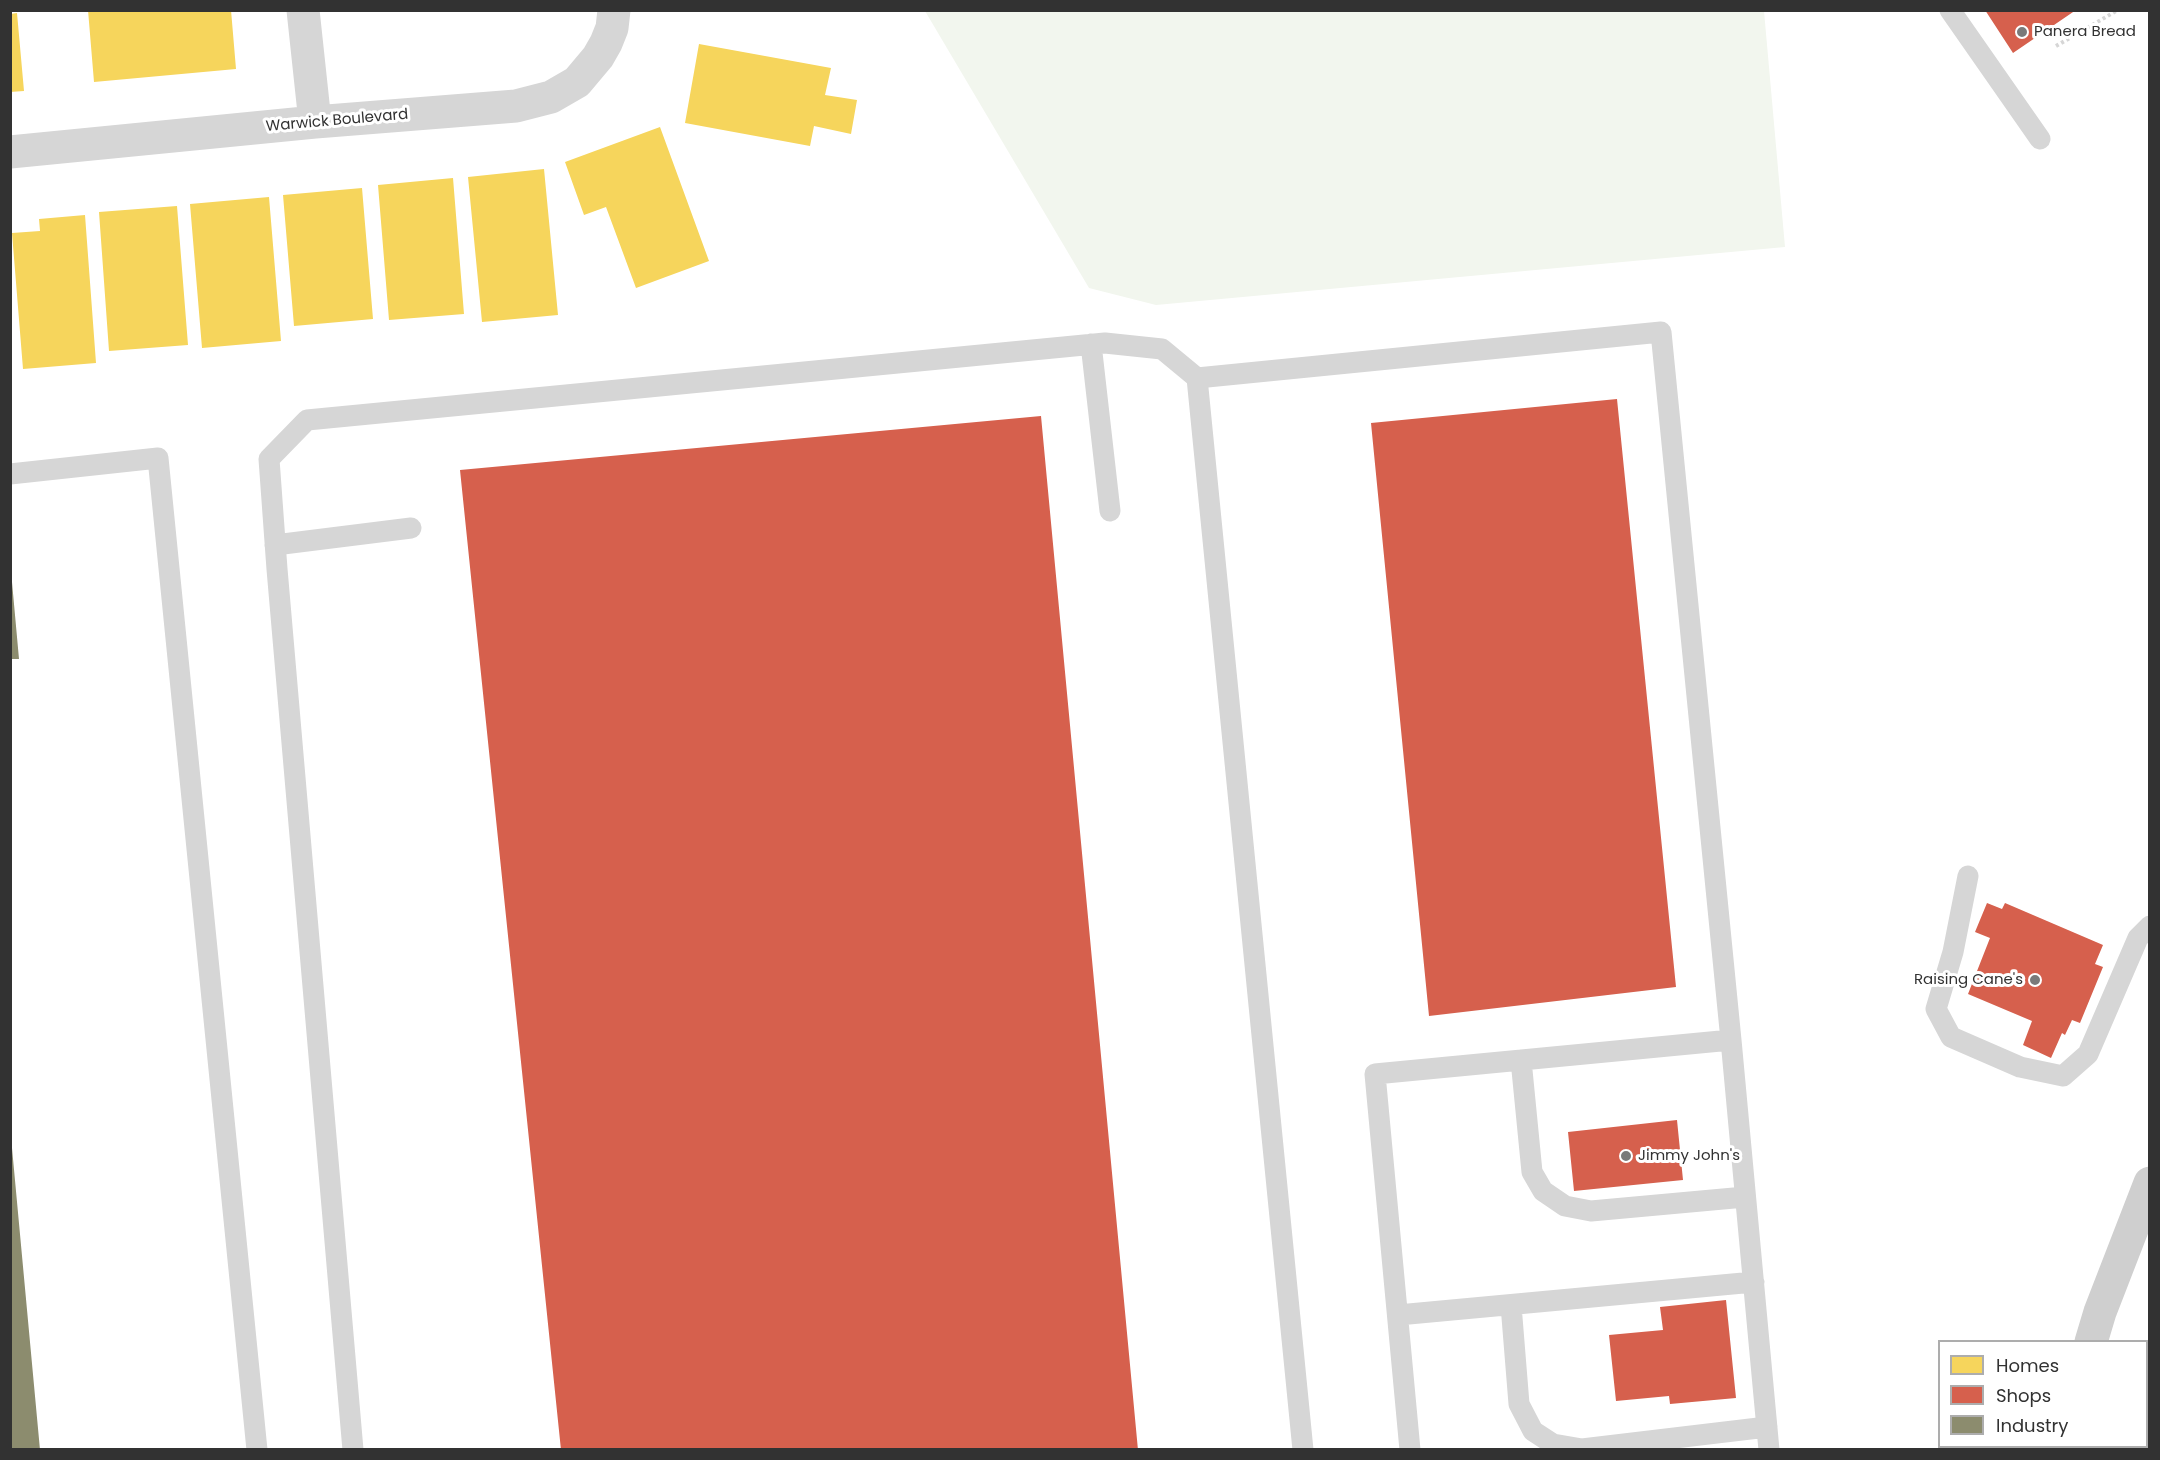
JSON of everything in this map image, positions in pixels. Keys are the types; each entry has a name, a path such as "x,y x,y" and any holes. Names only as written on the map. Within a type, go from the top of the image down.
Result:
{"main road":[{"path":"2091,1340 2150,1183"}],"street":[{"path":"303,10 315,122"},
{"name":"Warwick Boulevard","path":"10,152 315,122 516,106 551,97 577,82 598,57 612,28 614,10"}],"lane":[{"path":"1950,10 2040,139"},
{"path":"1197,378 1661,332 1769,1449"},
{"path":"353,1449 269,459 307,420 1105,343 1162,349 1197,378 1303,1449"},
{"path":"1091,344 1110,511"},
{"path":"10,474 158,458 257,1449"},
{"path":"275,545 411,528"},
{"path":"1968,876 1953,952 1936,1009 1951,1037 2020,1067 2063,1076 2088,1054 2138,938 2150,927"},
{"path":"1410,1449 1375,1074 1731,1040"},
{"path":"1521,1060 1532,1172 1543,1191 1565,1206 1591,1211 1745,1197"},
{"path":"1398,1316 1754,1282"},
{"path":"1511,1305 1519,1404 1533,1431 1552,1444 1582,1449 1767,1427"}],"path":[{"path":"2056,46 2118,10"}],"shaded area":[{"path":"925,11 1764,11 1785,247 1156,305 1089,288"}],"building: Homes":[{"path":"88,10 231,10 236,69 94,82"},
{"path":"17,13 24,91 10,92 10,14"},
{"path":"699,44 831,68 825,95 857,100 851,134 814,126 810,146 685,123"},
{"path":"660,127 709,261 636,288 606,207 584,215 565,162"},
{"path":"544,169 558,315 482,322 468,177"},
{"path":"453,178 464,314 389,320 378,185"},
{"path":"362,188 373,319 294,326 283,195"},
{"path":"269,197 281,341 202,348 190,204"},
{"path":"177,206 188,345 109,351 99,212"},
{"path":"85,215 96,363 23,369 12,233 40,231 39,219"}],"building: Shops":[{"name":"Panera Bread","path":"1985,10 2076,10 2013,53"},
{"path":"1617,399 1676,987 1429,1016 1371,423"},
{"path":"1041,416 1138,1450 561,1450 460,470"},
{"name":"Raising Cane's","path":"1987,903 2002,909 2005,903 2103,945 2095,964 2103,967 2080,1023 2072,1020 2065,1035 2062,1033 2051,1058 2023,1045 2032,1021 1968,994 1990,938 1975,932"},
{"name":"Jimmy John's","path":"1677,1120 1683,1180 1574,1191 1568,1132"},
{"path":"1726,1300 1736,1398 1670,1404 1669,1396 1616,1401 1609,1335 1663,1330 1660,1307"}],"building: Industry":[{"path":"10,582 12,582 19,659 10,659"},
{"path":"10,1148 12,1148 40,1450 10,1450"}],"place":[{"name":"Panera Bread","path":"2022,32"},
{"name":"Raising Cane's","path":"2035,980"},
{"name":"Jimmy John's","path":"1626,1156"}]}
